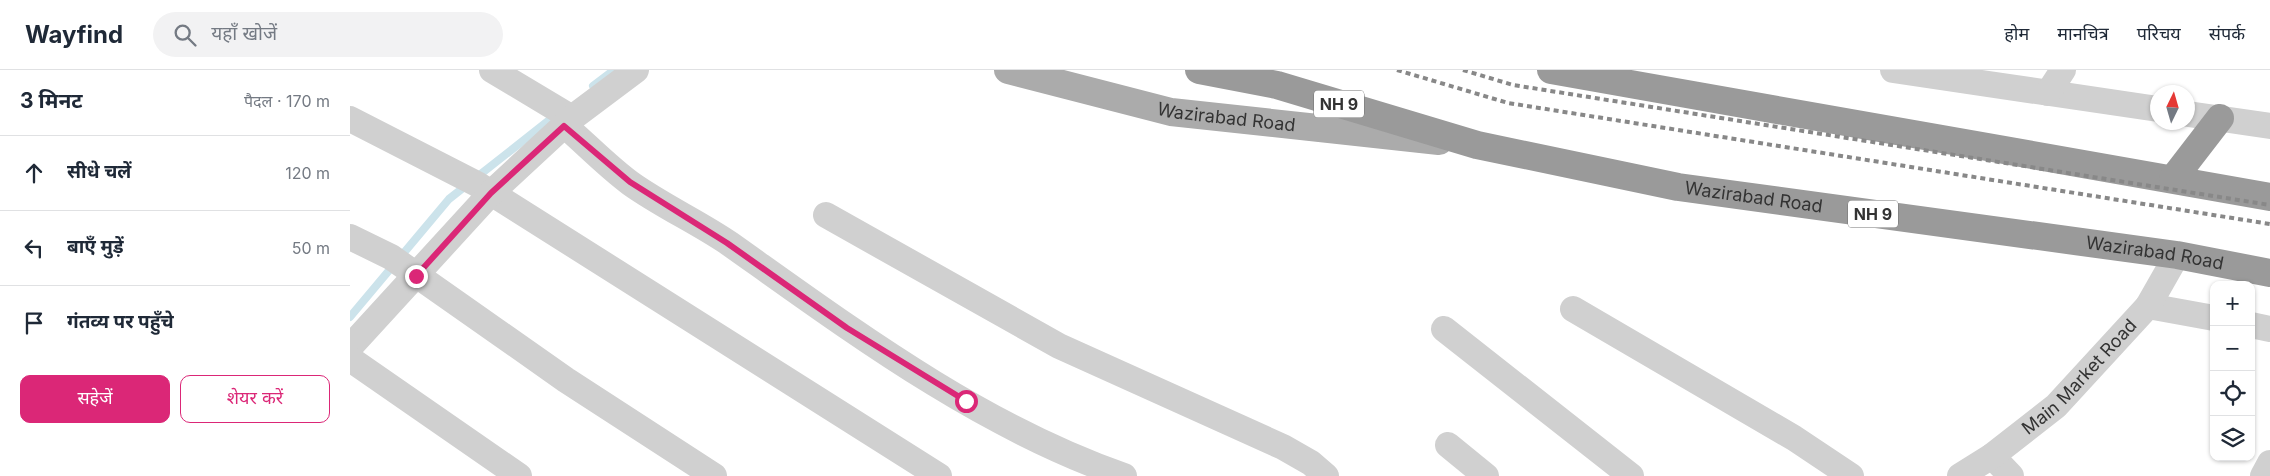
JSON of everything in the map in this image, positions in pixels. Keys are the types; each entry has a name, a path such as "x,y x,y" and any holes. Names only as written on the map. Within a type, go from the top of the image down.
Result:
{"highway":[{"name":"Wazirabad Road","path":"1199,70 1277,85 1477,145 1678,187 2177,255 2270,273"},
{"path":"1551,70 1615,75 2270,197"},
{"path":"2173,179 2220,118"}],"main road":[{"name":"Wazirabad Road","path":"1008,70 1171,112 1477,145"}],"street":[{"path":"492,70 564,116 630,182 727,243 855,334 974,406 1070,456 1124,476"},
{"path":"350,347 403,266 477,184 564,116 636,70"},
{"path":"1893,70 1956,75 2048,93 2150,108"},
{"path":"2048,93 2063,70"},
{"path":"2195,115 2270,126"},
{"path":"350,119 477,184 939,476"},
{"path":"826,215 1059,346 1283,447 1311,463 1326,476"},
{"path":"350,237 403,266 566,380 714,476"},
{"name":"Main Market Road","path":"1960,476 1992,456 2056,406 2148,306 2177,255"},
{"path":"2148,306 2210,317"},
{"path":"1573,309 1794,438 1851,476"},
{"path":"2255,326 2270,329"},
{"path":"1444,329 1631,476"},
{"path":"350,359 519,476"},
{"path":"1448,445 1486,476"},
{"path":"1992,456 2011,476"},
{"path":"2263,476 2270,463"}],"waterway":[{"path":"593,86 614,70"},
{"path":"350,317 449,199 557,114"}],"railway":[{"path":"1397,70 1508,103 2270,224"},
{"path":"1463,70 1513,85 2270,205"}],"route":[{"path":"416,276 491,193 564,126 630,182 727,243 847,328 966,401"}]}
